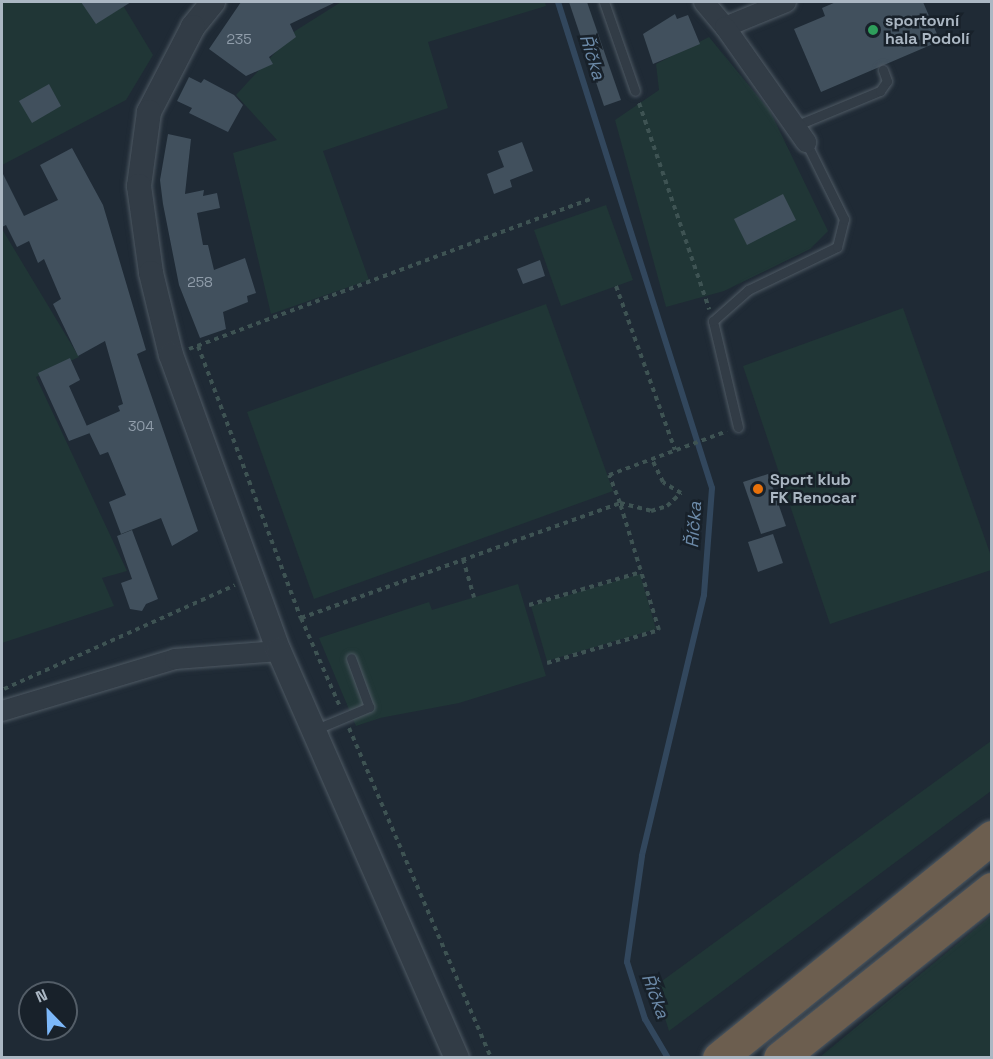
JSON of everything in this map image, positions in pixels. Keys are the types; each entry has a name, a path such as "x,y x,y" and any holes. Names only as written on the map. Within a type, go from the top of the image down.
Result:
{"highway":[{"path":"719,1058 773,1011 992,837"},
{"path":"790,1049 992,889"}],"street":[{"path":"213,2 188,36 149,112 139,186 151,273 180,348 252,578 279,651 457,1058"},
{"path":"704,2 725,27 800,134"},
{"path":"725,27 786,2"},
{"path":"2,711 175,659 279,651"}],"lane":[{"path":"604,2 635,91"},
{"path":"738,427 713,321 748,290 837,247 844,219 800,134 880,91 887,81 884,70"},
{"path":"314,730 369,707 351,658"}],"path":[{"path":"635,91 713,321"},
{"path":"180,348 591,199"},
{"path":"616,286 675,450"},
{"path":"547,663 659,630 609,475 738,427"},
{"path":"301,618 620,504 651,511 667,506 681,493 663,483 652,459"},
{"path":"463,559 474,597"},
{"path":"529,605 641,572"},
{"path":"2,690 252,578"}],"green space":[{"path":"2,2 121,2 153,55 126,100 2,165"},
{"path":"341,2 545,2 546,6 428,42 448,108 323,151 369,280 271,314 233,153 277,140 236,95 295,31"},
{"path":"709,37 770,111 828,231 810,249 724,291 666,307 615,120 659,90 656,64"},
{"path":"606,205 633,280 561,306 534,230"},
{"path":"2,229 79,357 36,377 127,571 102,578 114,606 2,643"},
{"path":"546,304 613,491 314,599 247,412"},
{"path":"903,308 991,556 991,570 830,624 743,366"},
{"path":"640,574 656,629 547,661 531,606"},
{"path":"518,584 546,676 459,703 380,718 356,726 319,638 429,602 432,610"},
{"path":"991,741 991,791 669,1031 655,986"},
{"path":"991,916 991,1057 820,1057"}],"building":[{"path":"81,2 131,2 96,24"},
{"path":"241,2 336,2 290,24 296,37 269,57 273,64 246,76 209,49"},
{"path":"569,2 587,2 621,100 604,106"},
{"path":"836,2 923,2 940,41 821,92 794,29 825,16 822,8"},
{"path":"675,14 677,19 688,15 700,44 653,64 643,34"},
{"path":"189,77 201,83 204,79 234,95 243,105 228,132 189,113 192,108 177,101"},
{"path":"49,84 61,106 32,123 19,101"},
{"path":"168,134 191,139 185,194 204,190 203,196 217,193 220,208 197,213 203,245 208,245 214,270 245,258 256,293 247,296 248,302 223,312 226,329 200,338 179,285 163,204 160,180"},
{"path":"522,142 533,171 510,180 512,187 494,194 487,174 504,167 498,151"},
{"path":"72,148 103,205 146,350 137,354 198,531 172,546 161,518 121,534 109,502 126,495 108,452 100,455 86,426 120,411 118,406 123,404 105,341 78,356 53,304 61,299 44,259 38,263 29,241 17,247 6,225 2,227 2,172 24,216 58,200 40,165"},
{"path":"783,194 796,220 747,245 734,219"},
{"path":"540,260 545,276 523,284 517,269"},
{"path":"70,358 80,380 69,386 90,433 69,441 38,373"},
{"path":"768,474 786,526 761,534 743,482"},
{"path":"132,530 158,599 146,604 142,611 130,609 121,583 132,579 117,536"},
{"path":"773,534 783,563 758,572 748,542"}],"waterway":[{"name":"Říčka","path":"558,2 712,488 704,595 642,856 627,962 645,1019 668,1058"}],"place":[{"name":"sportovní hala Podolí","path":"873,30"},
{"name":"Sport klub FK Renocar","path":"758,489"}]}
